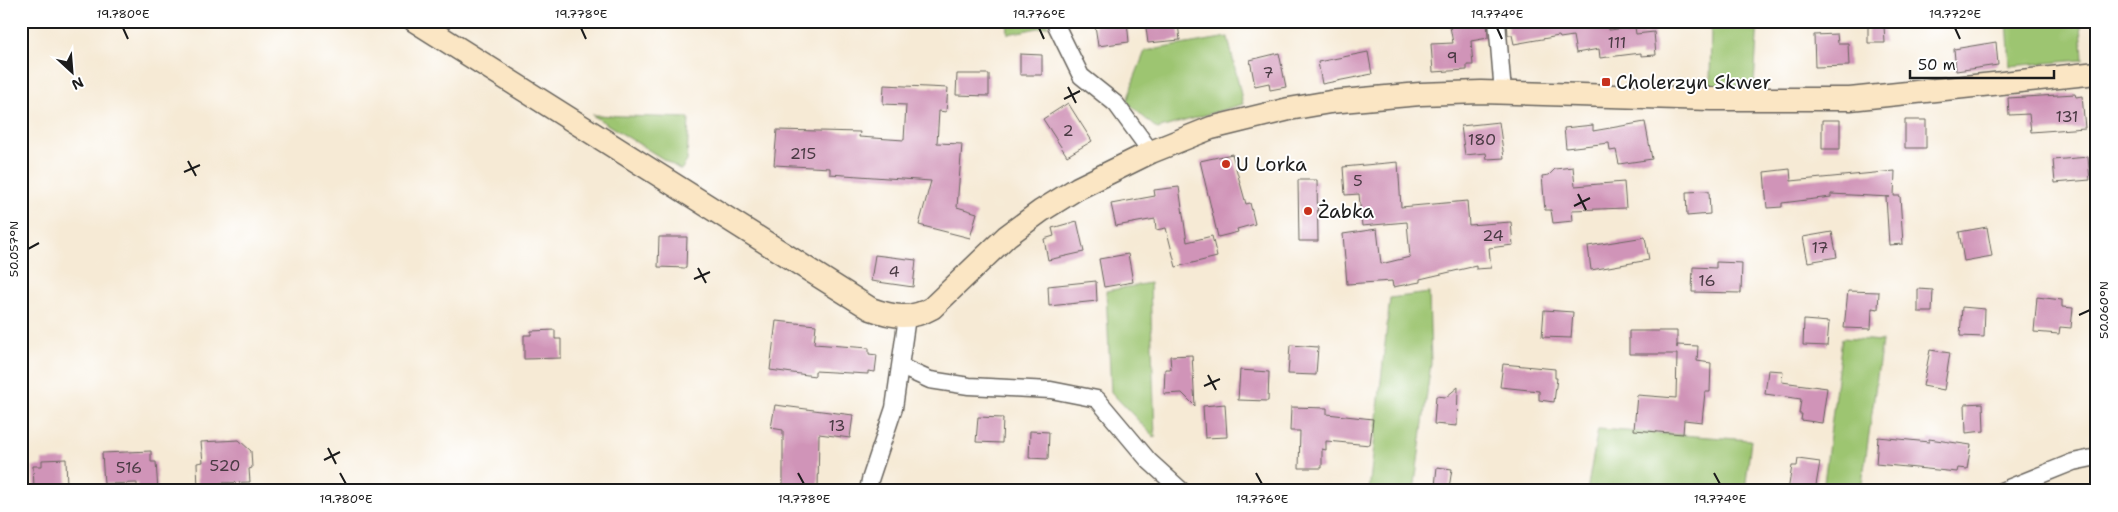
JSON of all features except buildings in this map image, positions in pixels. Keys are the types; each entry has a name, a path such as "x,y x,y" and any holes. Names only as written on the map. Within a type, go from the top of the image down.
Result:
{"street":[{"path":"415,21 871,310 886,315 907,317 923,313 940,302 1008,236 1041,211 1078,188 1151,152 1223,124 1312,105 1420,94 1503,92 1711,99 1850,98 2097,73"},
{"path":"1054,21 1081,76 1116,104 1151,152"},
{"path":"1496,21 1503,92"},
{"path":"868,491 894,408 907,317"},
{"path":"901,367 930,380 969,386 1051,390 1096,399 1149,461 1182,491"},
{"path":"2001,491 2073,462 2097,457"}],"green space":[{"path":"1007,21 1047,21 1048,26 1008,34"},
{"path":"1711,21 1758,21 1754,85 1710,86"},
{"path":"2007,21 2081,21 2083,60 2010,66"},
{"path":"1228,37 1243,104 1157,129 1127,102 1145,51"},
{"path":"592,115 689,118 687,161 681,170"},
{"path":"1150,283 1155,438 1111,392 1106,291"},
{"path":"1429,293 1431,363 1414,491 1369,491 1390,298"},
{"path":"1842,338 1882,341 1861,491 1823,491"},
{"path":"1598,429 1751,440 1745,491 1587,491"}],"place":[{"name":"Cholerzyn Skwer","path":"1606,82"},
{"name":"U Lorka","path":"1226,164"},
{"name":"Żabka","path":"1308,211"}]}
